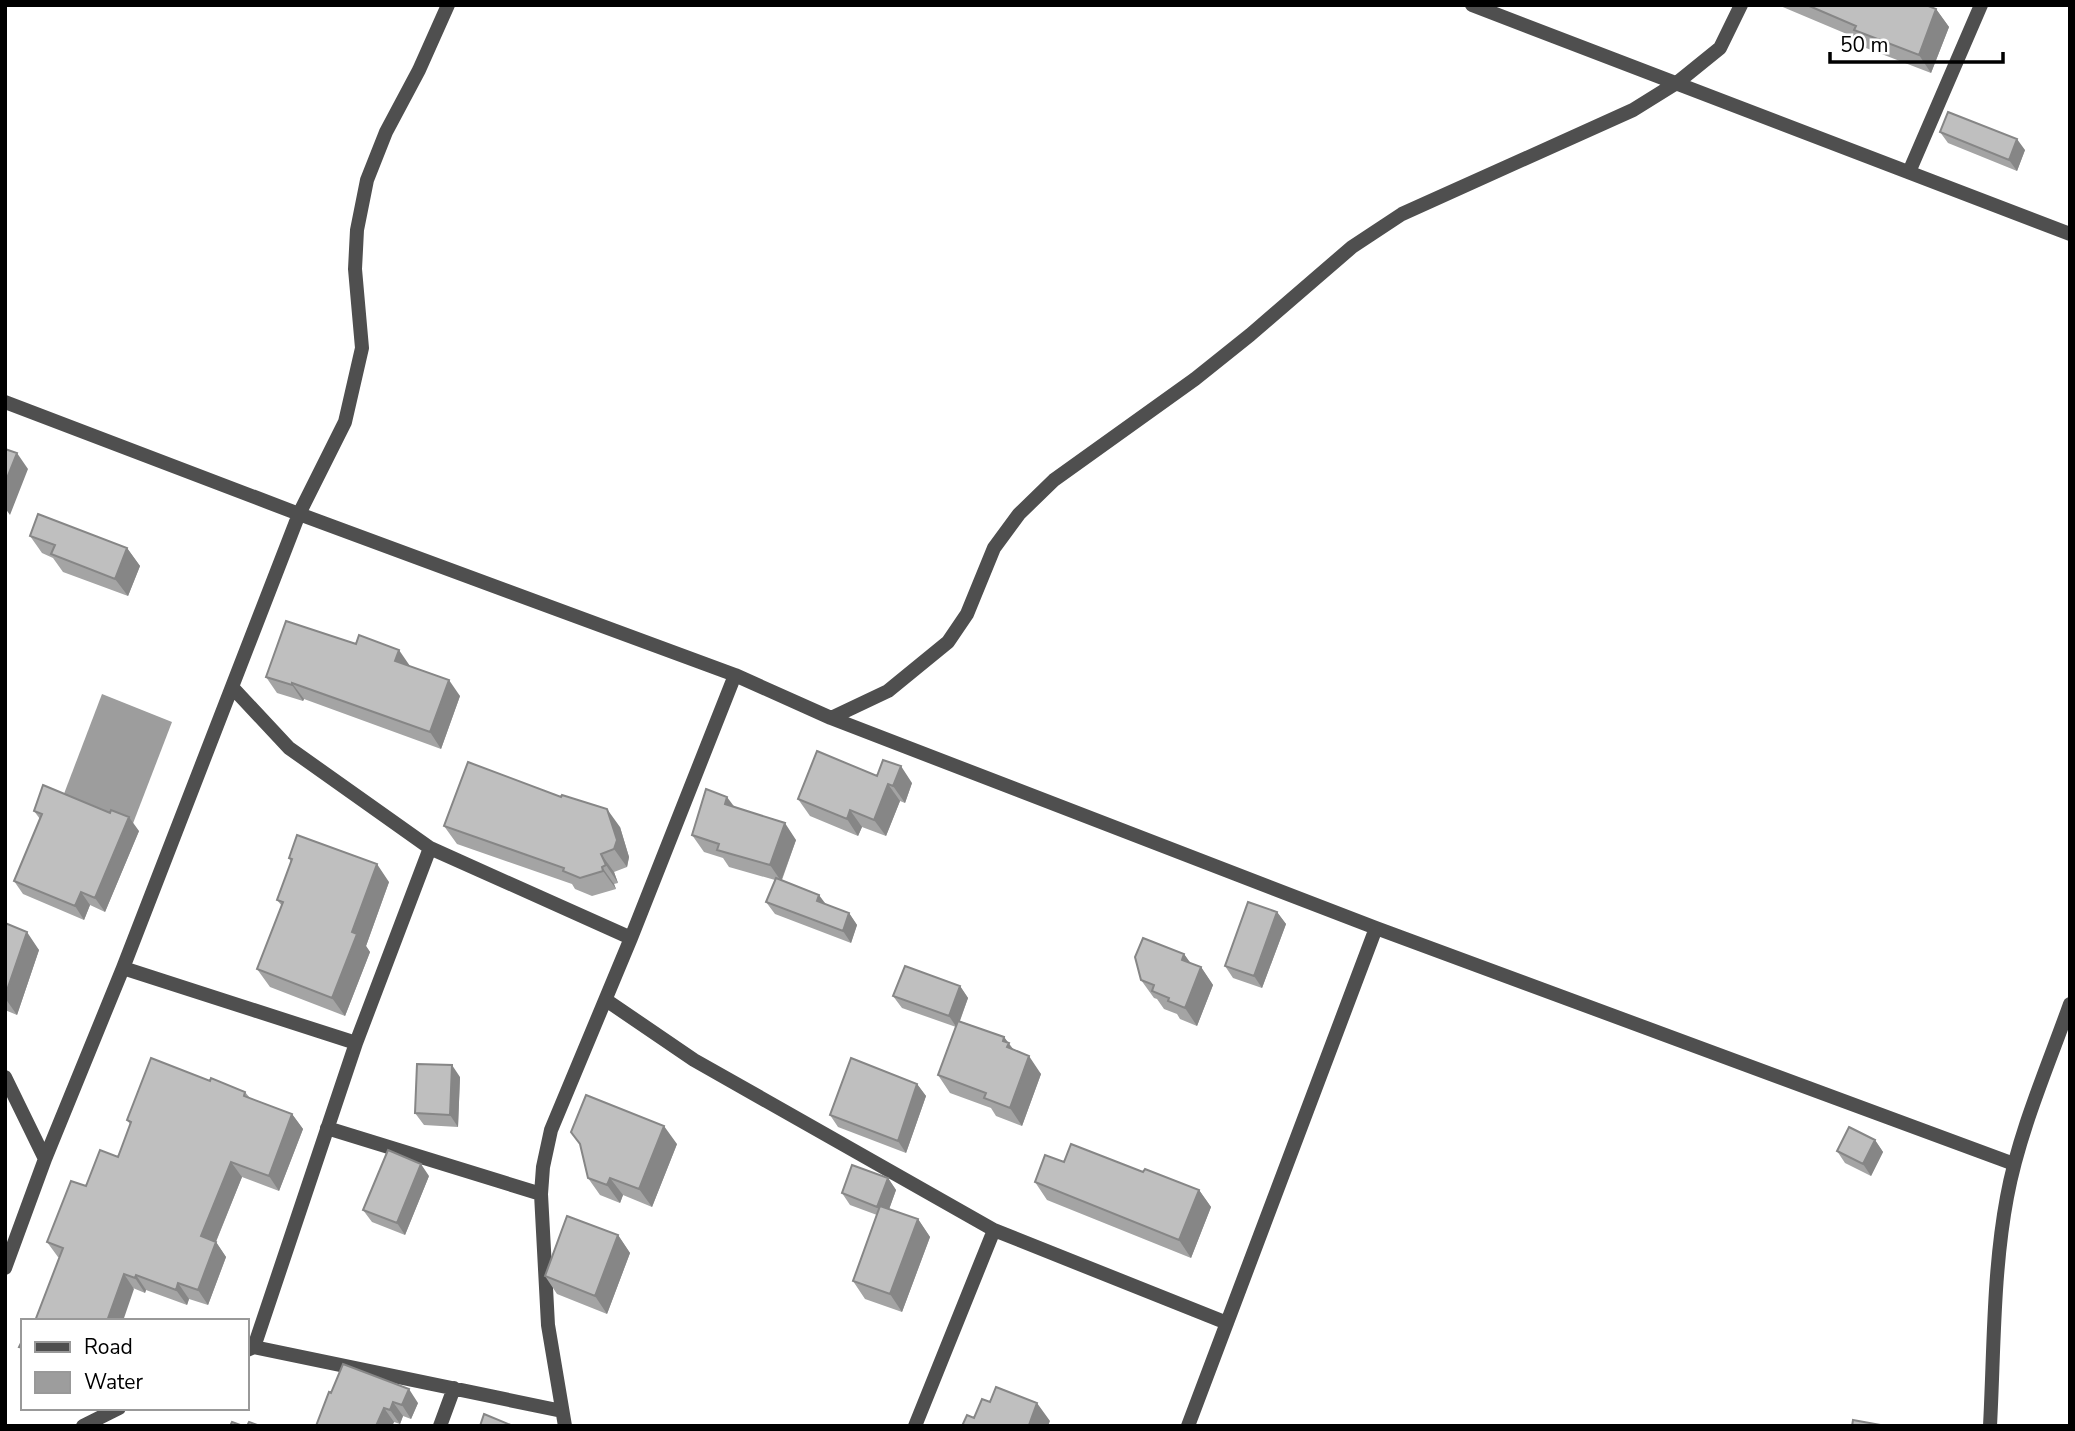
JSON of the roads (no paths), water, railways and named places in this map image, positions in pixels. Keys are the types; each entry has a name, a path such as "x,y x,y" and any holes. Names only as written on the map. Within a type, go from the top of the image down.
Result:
{"street":[{"path":"5,1268 45,1159 123,968 299,514 345,422 362,348 355,269 358,230 367,180 386,132 419,70 448,5"},
{"path":"1472,5 2070,234"},
{"path":"831,718 888,691 948,642 967,614 994,548 1019,514 1054,480 1195,379 1352,247 1402,214 1633,110 1678,82 1720,48 1741,5"},
{"path":"1909,172 1981,5"},
{"path":"5,402 735,675 831,718 1376,928 2014,1164"},
{"path":"565,1426 548,1325 541,1194 543,1167 551,1130 606,1000 735,675"},
{"path":"232,687 289,748 430,848 631,938"},
{"path":"430,848 356,1043 250,1349 562,1410"},
{"path":"1188,1426 1376,928"},
{"path":"123,968 356,1043"},
{"path":"606,1000 694,1060 994,1230 1227,1323"},
{"path":"1990,1426 2001,1236 2014,1164 2070,1004"},
{"path":"5,1077 45,1159"},
{"path":"327,1128 541,1194"},
{"path":"915,1426 994,1230"},
{"path":"440,1426 454,1388"},
{"path":"83,1426 115,1410"}],"water":[{"path":"102,694 172,722 132,826 62,799"}]}
